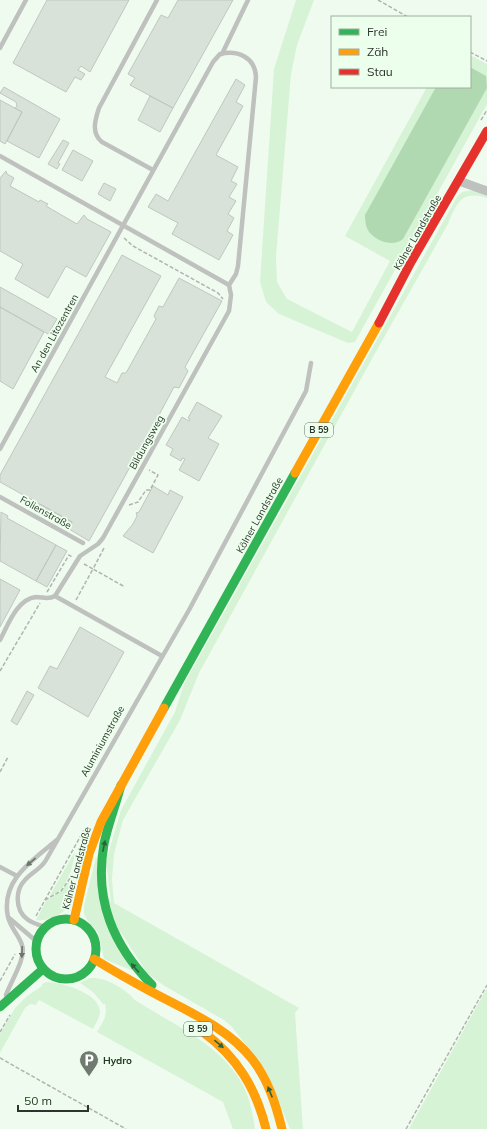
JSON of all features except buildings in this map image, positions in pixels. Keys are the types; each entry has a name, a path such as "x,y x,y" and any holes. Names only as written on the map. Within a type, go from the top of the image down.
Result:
{"main road":[{"name":"Kölner Landstraße","path":"74,920 93,840 101,822 359,359 411,262 487,131"},
{"path":"121,785 101,862 101,883 104,905 114,935 129,961 145,979 173,1004"},
{"path":"58,920 74,920 87,927 96,944 92,971 64,980 54,977 43,969 36,956 36,941 45,927 58,920"},
{"path":"94,959 218,1029 246,1051 265,1079 282,1129"},
{"path":"2,1005 43,969"},
{"path":"115,983 167,1011"},
{"name":"B 59","path":"197,1028 229,1052 244,1071 257,1095 266,1129"}],"street":[{"path":"459,181 487,190"}],"lane":[{"path":"0,48 26,0"},
{"path":"154,170 100,140 95,133 94,125 99,108 157,0"},
{"name":"An den Litozentren","path":"0,449 213,62 222,54 248,0"},
{"path":"0,156 229,285 236,274 238,266 256,73 252,62 245,56 232,53 222,54"},
{"name":"Bildungsweg","path":"55,596 82,554 98,544 103,538 229,311 232,296 229,285"},
{"name":"Aluminiumstraße","path":"45,927 30,922 22,915 18,896 22,884 43,866 189,610 306,391 311,363"},
{"name":"Folienstraße","path":"0,497 83,543"},
{"path":"0,640 20,604 36,597 42,598 55,596 162,656"},
{"name":"Aluminiumstraße","path":"2,1005 24,953 22,943 13,931 8,917 6,898 9,887 16,876 60,837"},
{"path":"0,867 16,876"},
{"path":"8,917 36,941"}],"path":[{"path":"378,0 406,16"},
{"path":"471,53 487,61"},
{"path":"119,234 134,246 219,294 224,302"},
{"path":"127,507 138,502 146,490 150,490 158,474 143,466"},
{"path":"73,605 106,545"},
{"path":"0,671 42,598 69,555 125,587"},
{"path":"0,772 8,757"},
{"path":"45,900 61,890 71,877 73,870"},
{"path":"406,1129 487,985"},
{"path":"0,1058 126,1129"}],"shaded area":[{"path":"296,0 314,0 297,45 291,74 276,257 277,282 287,299 352,332 390,261 345,236 426,88 471,88 471,56 487,64 487,104 355,342 348,343 279,314 266,302 260,282 274,69"},
{"path":"471,68 486,76 487,88 403,239 395,243 391,243 377,239 368,229 365,215 435,88 471,88"},
{"path":"474,190 487,194 487,198 478,196 466,197 457,204 448,224 199,673 180,720 123,820 114,854 112,879 114,903 299,1008 295,1013 303,1129 290,1129 266,1071 232,1027 224,1020 163,985 147,973 113,920 106,861 121,810 175,712 184,684 457,197 462,192"},
{"path":"74,853 74,861 65,885 49,897"},
{"path":"96,857 133,971 104,959 98,932 88,922 84,914 84,906"},
{"path":"73,872 71,898 66,909 61,914 54,917 36,920 46,901 61,891 72,878"},
{"path":"90,978 108,981 126,991 135,1000 196,1037 223,1059 235,1072 244,1087 251,1108 255,1129 233,1129 223,1102 97,1032 104,1018 106,1008 105,1004 103,1004 94,993 80,983"},
{"path":"46,982 70,986 94,999 98,1005 100,1014 93,1029 39,1000 36,1005 30,1004 25,1008 0,1053 0,1034 15,1008 27,996"},
{"path":"487,988 487,1129 409,1129"}],"traffic: fast":[{"path":"164,708 295,473"},
{"path":"121,785 104,844 102,884 105,903 117,938 138,970 152,985"},
{"path":"60,919 72,919 83,924 91,932 96,943 96,949 94,961 83,974 72,979 60,979 49,974 41,966 36,955 36,943 41,932 49,924 60,919"},
{"path":"0,1007 43,969"}],"traffic: slow":[{"path":"295,473 379,323"},
{"path":"74,920 89,854 101,822 164,708"},
{"path":"94,959 205,1020 218,1028 242,1048 263,1075 274,1102 282,1129"},
{"path":"203,1032 226,1052 244,1074 257,1100 266,1129"}],"traffic: jam":[{"path":"379,323 411,262 487,131"}],"place":[{"name":"Hydro","path":"89,1077"}]}
